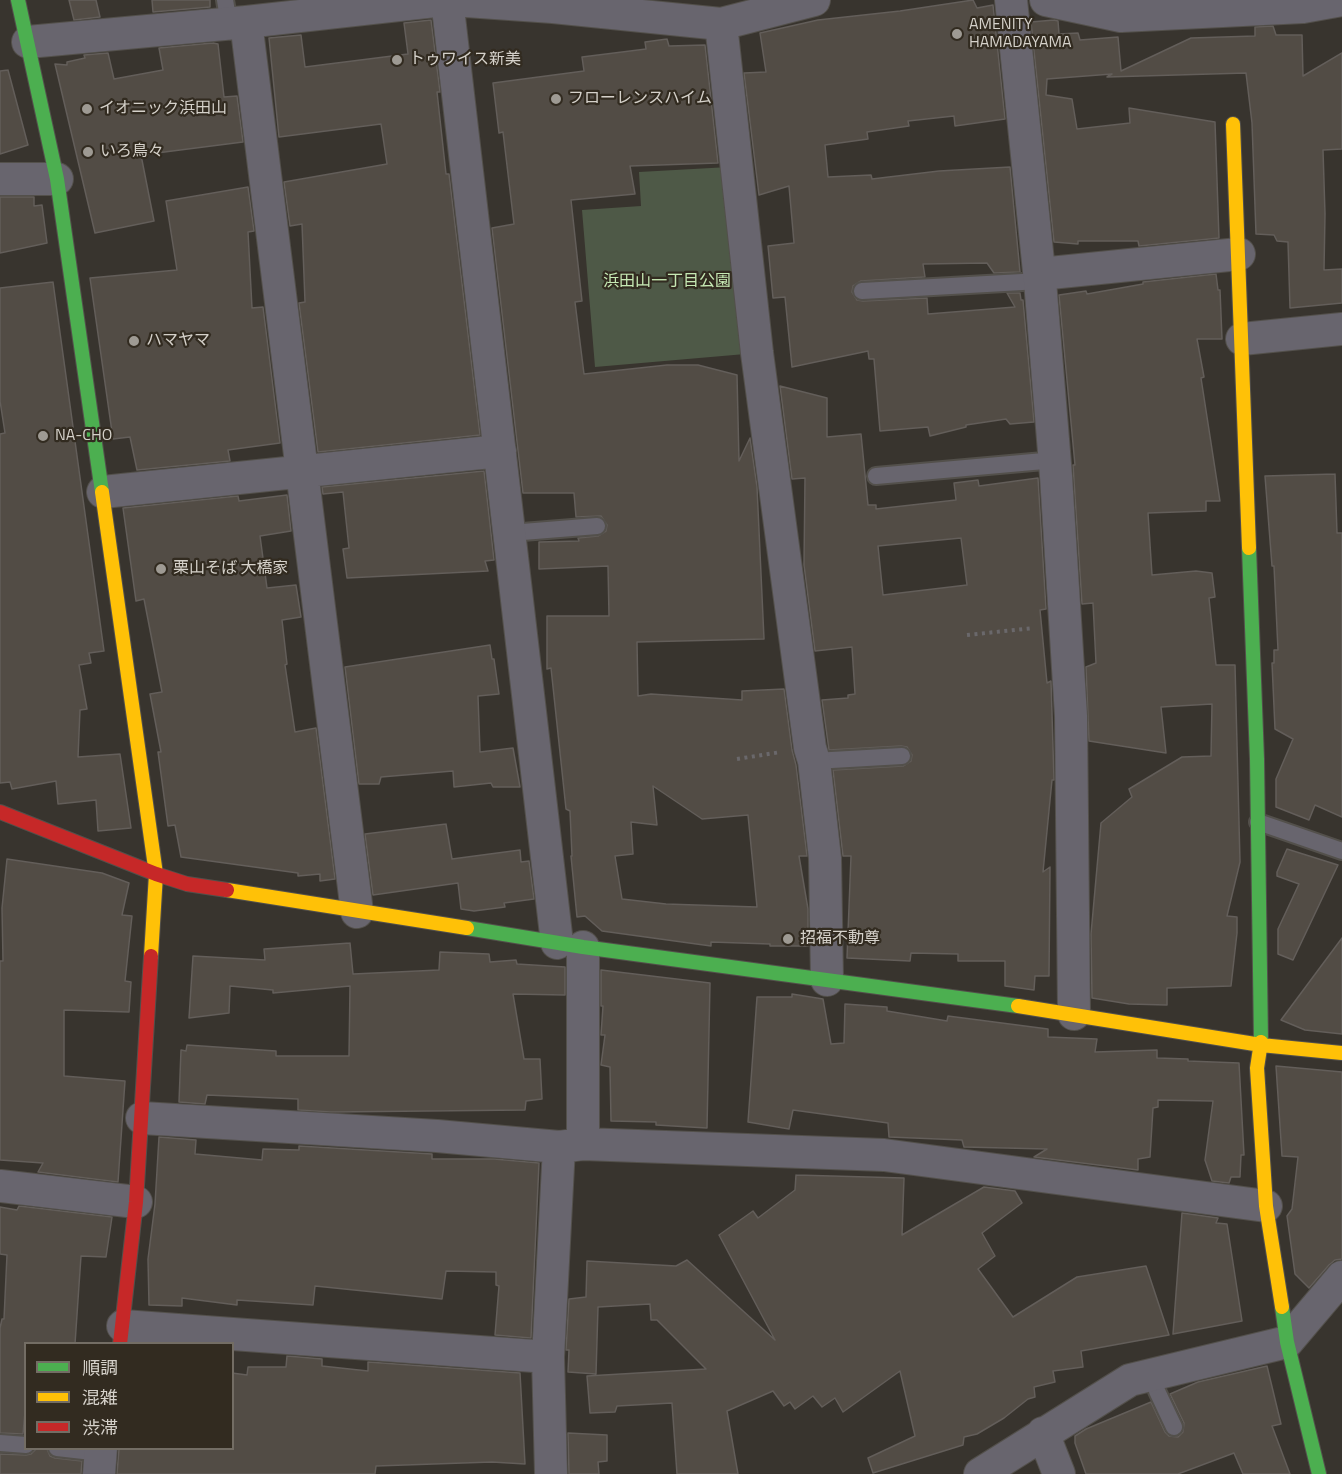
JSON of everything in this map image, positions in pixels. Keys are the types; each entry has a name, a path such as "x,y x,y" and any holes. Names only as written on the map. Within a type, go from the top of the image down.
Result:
{"street":[{"path":"18,0 57,179 156,874 136,1202 121,1335 548,1357"},
{"path":"28,42 233,15 446,0 510,534 570,945 571,1146 548,1357 551,1474"},
{"path":"452,0 553,4 721,24 814,0"},
{"path":"1011,0 1040,277 1066,624 1071,716 1074,1014"},
{"path":"1060,1 1121,16 1211,6 1303,7 1342,0"},
{"path":"233,15 303,471 357,912"},
{"path":"721,24 758,353 825,858 827,980"},
{"path":"1233,124 1258,822 1261,1045 1257,1068 1266,1206 1287,1342 1319,1474"},
{"path":"0,179 57,179"},
{"path":"1040,277 1239,254"},
{"path":"1242,339 1342,329"},
{"path":"103,492 500,451"},
{"path":"0,812 156,874 187,884 570,945 1074,1014 1261,1045 1342,1053"},
{"path":"142,1118 571,1146 884,1155 1266,1206"},
{"path":"0,1186 136,1202"},
{"path":"980,1474 1130,1380 1287,1342 1342,1277"},
{"path":"1043,1433 1059,1474"}],"lane":[{"path":"862,291 1040,277"},
{"path":"876,476 1055,460"},
{"path":"510,534 597,526"},
{"path":"812,754 903,756"},
{"path":"1258,822 1342,851"},
{"path":"1155,1374 1157,1390 1173,1427"},
{"path":"0,1443 24,1445"},
{"path":"62,1450 100,1458"}],"path":[{"path":"967,635 1066,624"},
{"path":"737,759 812,754"}],"green space":[{"name":"浜田山一丁目公園","path":"729,167 757,353 595,367 582,210 641,206 639,172"}],"building":[{"path":"69,0 96,0 100,17 74,20"},
{"path":"152,0 210,0 210,7 153,12"},
{"path":"973,0 977,8 993,5 1005,119 955,126 954,116 908,121 909,126 867,132 868,139 825,145 828,177 871,175 872,179 939,171 1010,167 1020,272 994,273 987,263 923,264 925,277 861,281 853,286 852,292 857,300 863,301 927,298 928,314 1015,307 1007,293 1020,293 1021,300 1023,300 1034,422 1010,424 1006,419 966,425 966,427 930,436 928,427 880,431 874,359 869,359 868,351 792,367 785,297 773,298 768,246 794,243 789,186 759,195 744,73 766,72 760,33 818,20"},
{"path":"431,20 440,92 437,92 446,174 449,174 480,435 318,452 299,303 305,302 302,224 290,226 284,182 387,164 381,124 279,137 269,38 301,35 305,67 408,54 404,23"},
{"path":"1058,21 1059,34 1078,33 1080,40 1118,37 1121,71 1191,38 1255,36 1255,27 1273,26 1276,35 1302,35 1303,76 1342,53 1342,149 1323,150 1324,270 1342,269 1342,303 1290,308 1288,242 1277,241 1274,235 1256,234 1252,123 1246,73 1107,77 1112,74 1047,79 1046,95 1072,99 1077,129 1130,123 1129,108 1215,122 1219,238 1139,246 1138,241 1078,241 1078,244 1054,242 1031,22"},
{"path":"667,39 669,46 705,45 718,163 630,166 635,194 571,200 582,301 575,302 584,374 667,365 698,365 737,375 739,461 750,438 757,487 764,639 637,642 638,696 651,694 742,700 742,691 784,689 807,856 799,856 808,909 808,946 711,942 711,946 602,931 585,916 577,917 571,856 570,811 566,809 551,668 547,669 547,616 609,616 608,566 539,569 539,542 579,541 578,538 598,536 606,531 607,525 601,516 576,517 574,493 523,493 492,228 514,224 503,132 499,133 493,83 584,71 582,57 646,49 645,42","holes":["653,786 702,819 748,815 757,907 666,904 622,899 615,856 633,854 631,822 657,825"]},
{"path":"218,44 224,97 237,96 243,142 141,155 154,221 95,233 55,64 67,65 67,62 85,58 84,55 108,53 114,79 163,70 159,48"},
{"path":"8,70 28,145 0,154 0,71"},
{"path":"248,187 254,231 248,232 252,308 263,307 280,443 228,450 230,461 137,470 130,437 113,439 90,278 177,270 166,201"},
{"path":"0,197 34,197 34,206 42,205 47,243 0,253"},
{"path":"1216,274 1218,290 1220,290 1222,339 1197,339 1220,501 1206,501 1206,511 1148,513 1152,575 1196,571 1212,573 1215,597 1209,598 1216,665 1235,665 1240,862 1227,916 1237,917 1231,986 1167,988 1167,1005 1129,1004 1092,998 1091,934 1101,823 1132,797 1129,789 1182,757 1211,756 1212,704 1161,707 1166,753 1089,741 1086,667 1096,663 1093,603 1082,604 1073,465 1075,465 1059,295 1086,291 1087,294 1143,284 1143,282"},
{"path":"53,282 104,651 89,653 91,663 79,665 87,709 80,710 78,757 120,754 131,828 98,831 96,800 58,804 56,781 12,789 10,782 0,783 0,434 5,433 0,401 0,288"},
{"path":"780,386 827,398 827,437 861,434 868,505 876,505 876,509 956,500 954,483 978,480 979,486 1038,478 1046,609 1040,610 1047,683 1051,681 1054,780 1052,780 1043,872 1050,867 1049,976 1035,976 1034,990 1005,986 1005,961 958,961 958,954 911,953 910,961 847,958 851,856 843,856 833,770 903,766 911,761 912,755 907,747 901,746 829,750 822,700 848,698 848,695 855,694 852,647 815,651 804,565 805,478 792,479","holes":["961,538 967,585 883,595 878,546"]},
{"path":"484,471 494,560 485,561 488,571 347,578 343,549 349,548 343,492 323,494 322,487"},
{"path":"1335,474 1337,533 1342,533 1342,817 1315,805 1309,820 1276,807 1276,779 1293,739 1275,729 1272,663 1274,663 1274,650 1278,650 1274,566 1272,566 1265,476"},
{"path":"287,495 291,531 260,536 267,588 296,585 301,617 282,620 287,664 285,665 295,732 316,728 335,879 320,881 320,874 298,876 298,873 181,857 175,825 168,826 158,752 161,752 150,694 162,692 144,599 136,601 123,508 238,496 239,501"},
{"path":"490,645 499,694 478,696 480,752 513,748 520,787 493,787 491,783 454,787 453,771 381,777 379,784 359,784 345,667"},
{"path":"446,824 452,859 520,850 521,862 529,861 534,899 504,903 505,907 474,911 461,909 458,883 373,895 365,834"},
{"path":"1287,849 1338,865 1293,960 1278,954 1278,929 1299,884 1277,876"},
{"path":"7,859 102,873 129,883 122,915 132,916 125,981 131,982 129,1012 64,1010 64,1076 125,1081 118,1182 38,1172 43,1163 0,1160 0,961 3,961 2,908"},
{"path":"1342,938 1342,1034 1305,1030 1281,1020"},
{"path":"350,943 353,974 439,970 440,952 489,954 490,962 516,960 517,964 565,967 565,995 513,994 524,1059 540,1059 542,1099 526,1101 525,1110 331,1112 298,1110 298,1099 207,1095 205,1104 179,1102 181,1050 186,1051 187,1045 276,1051 276,1056 349,1056 350,986 273,993 273,990 230,986 229,1013 189,1018 193,956 265,960 264,949"},
{"path":"601,970 710,983 707,1128 656,1125 656,1122 611,1121 610,1067 601,1065 605,1035 601,1035 603,1006 601,1006"},
{"path":"792,994 823,999 831,1044 844,1043 845,1004 887,1007 887,1011 947,1021 948,1016 1048,1029 1048,1037 1097,1039 1095,1052 1157,1050 1157,1058 1239,1063 1244,1155 1241,1155 1240,1177 1231,1177 1229,1183 1212,1181 1205,1160 1213,1101 1158,1100 1158,1107 1153,1108 1150,1157 1138,1159 1138,1170 1034,1157 1047,1149 964,1147 962,1140 889,1137 888,1123 793,1110 789,1129 748,1122 757,997 792,997"},
{"path":"1276,1066 1342,1072 1342,1259 1335,1260 1329,1265 1309,1288 1295,1274 1287,1216 1292,1209 1298,1157 1282,1156"},
{"path":"159,1137 196,1140 195,1154 262,1160 263,1149 299,1150 299,1146 432,1154 432,1159 494,1159 539,1163 531,1338 495,1335 499,1286 496,1285 496,1272 446,1271 442,1299 315,1286 313,1305 237,1300 237,1305 182,1298 182,1306 149,1305 148,1259 155,1204"},
{"path":"796,1175 904,1178 902,1235 984,1187 1015,1191 1022,1203 982,1233 995,1256 978,1269 1013,1317 1077,1277 1146,1266 1169,1335 1081,1351 1083,1367 1053,1371 1055,1382 1034,1387 1035,1397 1028,1399 1004,1418 977,1434 964,1437 963,1445 873,1473 868,1458 915,1436 900,1371 843,1412 835,1398 822,1407 813,1396 795,1409 790,1402 784,1406 773,1391 727,1411 738,1474 677,1474 672,1403 617,1406 615,1412 590,1413 587,1376 706,1369 657,1320 651,1320 650,1304 598,1307 596,1374 568,1372 569,1350 566,1350 569,1299 586,1297 587,1261 676,1266 687,1260 775,1340 719,1235 753,1211 758,1218 795,1190"},
{"path":"19,1206 112,1217 106,1257 81,1256 75,1342 24,1342 23,1434 0,1433 0,1328 2,1319 4,1319 7,1255 0,1254 0,1207 17,1210"},
{"path":"1182,1213 1218,1218 1216,1223 1227,1224 1242,1321 1173,1334"},
{"path":"287,1356 322,1359 322,1366 368,1371 368,1362 520,1373 525,1464 492,1462 376,1466 375,1474 117,1474 119,1450 234,1450 234,1373 247,1375 248,1367 286,1367"},
{"path":"1267,1366 1281,1424 1272,1426 1290,1474 1243,1474 1234,1453 1178,1474 1086,1474 1075,1443 1075,1436 1086,1429 1151,1402 1165,1432 1169,1436 1178,1437 1183,1432 1184,1423 1170,1394 1198,1382"},
{"path":"568,1433 607,1435 607,1461 598,1462 599,1474 569,1474"},
{"path":"35,1450 47,1450 50,1456 55,1458 82,1461 81,1474 0,1474 0,1454 31,1454"}],"traffic: fast":[{"path":"18,0 57,179 102,492"},
{"path":"1249,548 1257,759 1261,1042"},
{"path":"467,928 583,947 1018,1006"},
{"path":"1282,1307 1287,1342 1319,1474"}],"traffic: slow":[{"path":"1233,124 1249,548"},
{"path":"102,492 156,874 151,956"},
{"path":"227,890 467,928"},
{"path":"1018,1006 1261,1045 1342,1053"},
{"path":"1261,1042 1257,1068 1266,1206 1282,1307"}],"traffic: jam":[{"path":"0,812 156,874 187,884 227,890"},
{"path":"120,1342 136,1202 151,956"}],"place":[{"name":"AMENITY HAMADAYAMA","path":"957,34"},
{"name":"トゥワイス新美","path":"397,60"},
{"name":"フローレンスハイム","path":"556,99"},
{"name":"イオニック浜田山","path":"87,109"},
{"name":"いろ鳥々","path":"88,152"},
{"name":"ハマヤマ","path":"134,341"},
{"name":"NA-CHO","path":"43,436"},
{"name":"栗山そば 大橋家","path":"161,569"},
{"name":"招福不動尊","path":"788,939"}]}
